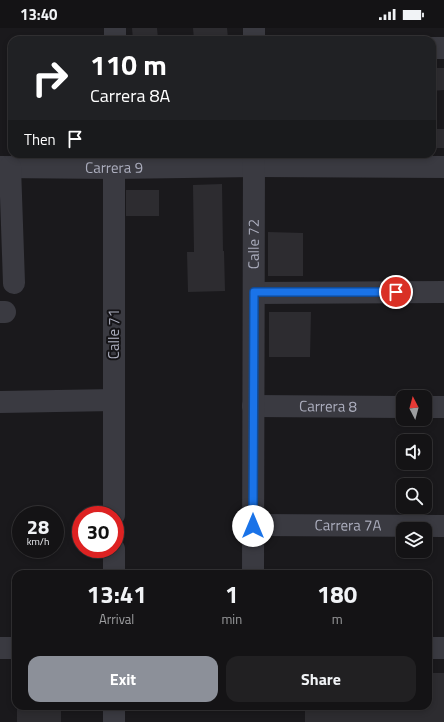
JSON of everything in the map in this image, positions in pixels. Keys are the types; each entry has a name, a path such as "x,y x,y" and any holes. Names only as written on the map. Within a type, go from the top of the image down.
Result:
{"street":[{"name":"Carrera 9","path":"5,167 114,161 254,160 444,167"},
{"name":"Calle 72","path":"253,570 254,160"},
{"name":"Calle 71","path":"114,161 114,506"},
{"path":"5,167 14,283"},
{"path":"254,292 444,292"},
{"path":"0,402 114,400"},
{"name":"Carrera 8","path":"253,406 396,407"},
{"path":"432,407 444,407"},
{"name":"Carrera 7A","path":"253,526 444,526"},
{"path":"114,558 114,570"},
{"path":"0,648 12,648"},
{"path":"432,648 444,648"},
{"path":"114,710 114,722"}],"building":[{"path":"132,28 157,28 158,36 133,36"},
{"path":"193,28 227,28 228,36 194,36"},
{"path":"436,68 444,68 444,90 436,91"},
{"path":"436,129 444,129 444,148 436,148"},
{"path":"222,184 225,291 188,292 187,252 194,252 193,185"},
{"path":"126,190 159,190 159,216 126,216"},
{"path":"268,232 303,233 303,276 268,276"},
{"path":"269,312 311,312 310,357 269,357"},
{"path":"432,673 444,673 444,722 305,722 305,710 432,710"},
{"path":"17,710 61,710 61,722 17,722"}],"route":[{"path":"253,526 254,292 396,292"}]}
